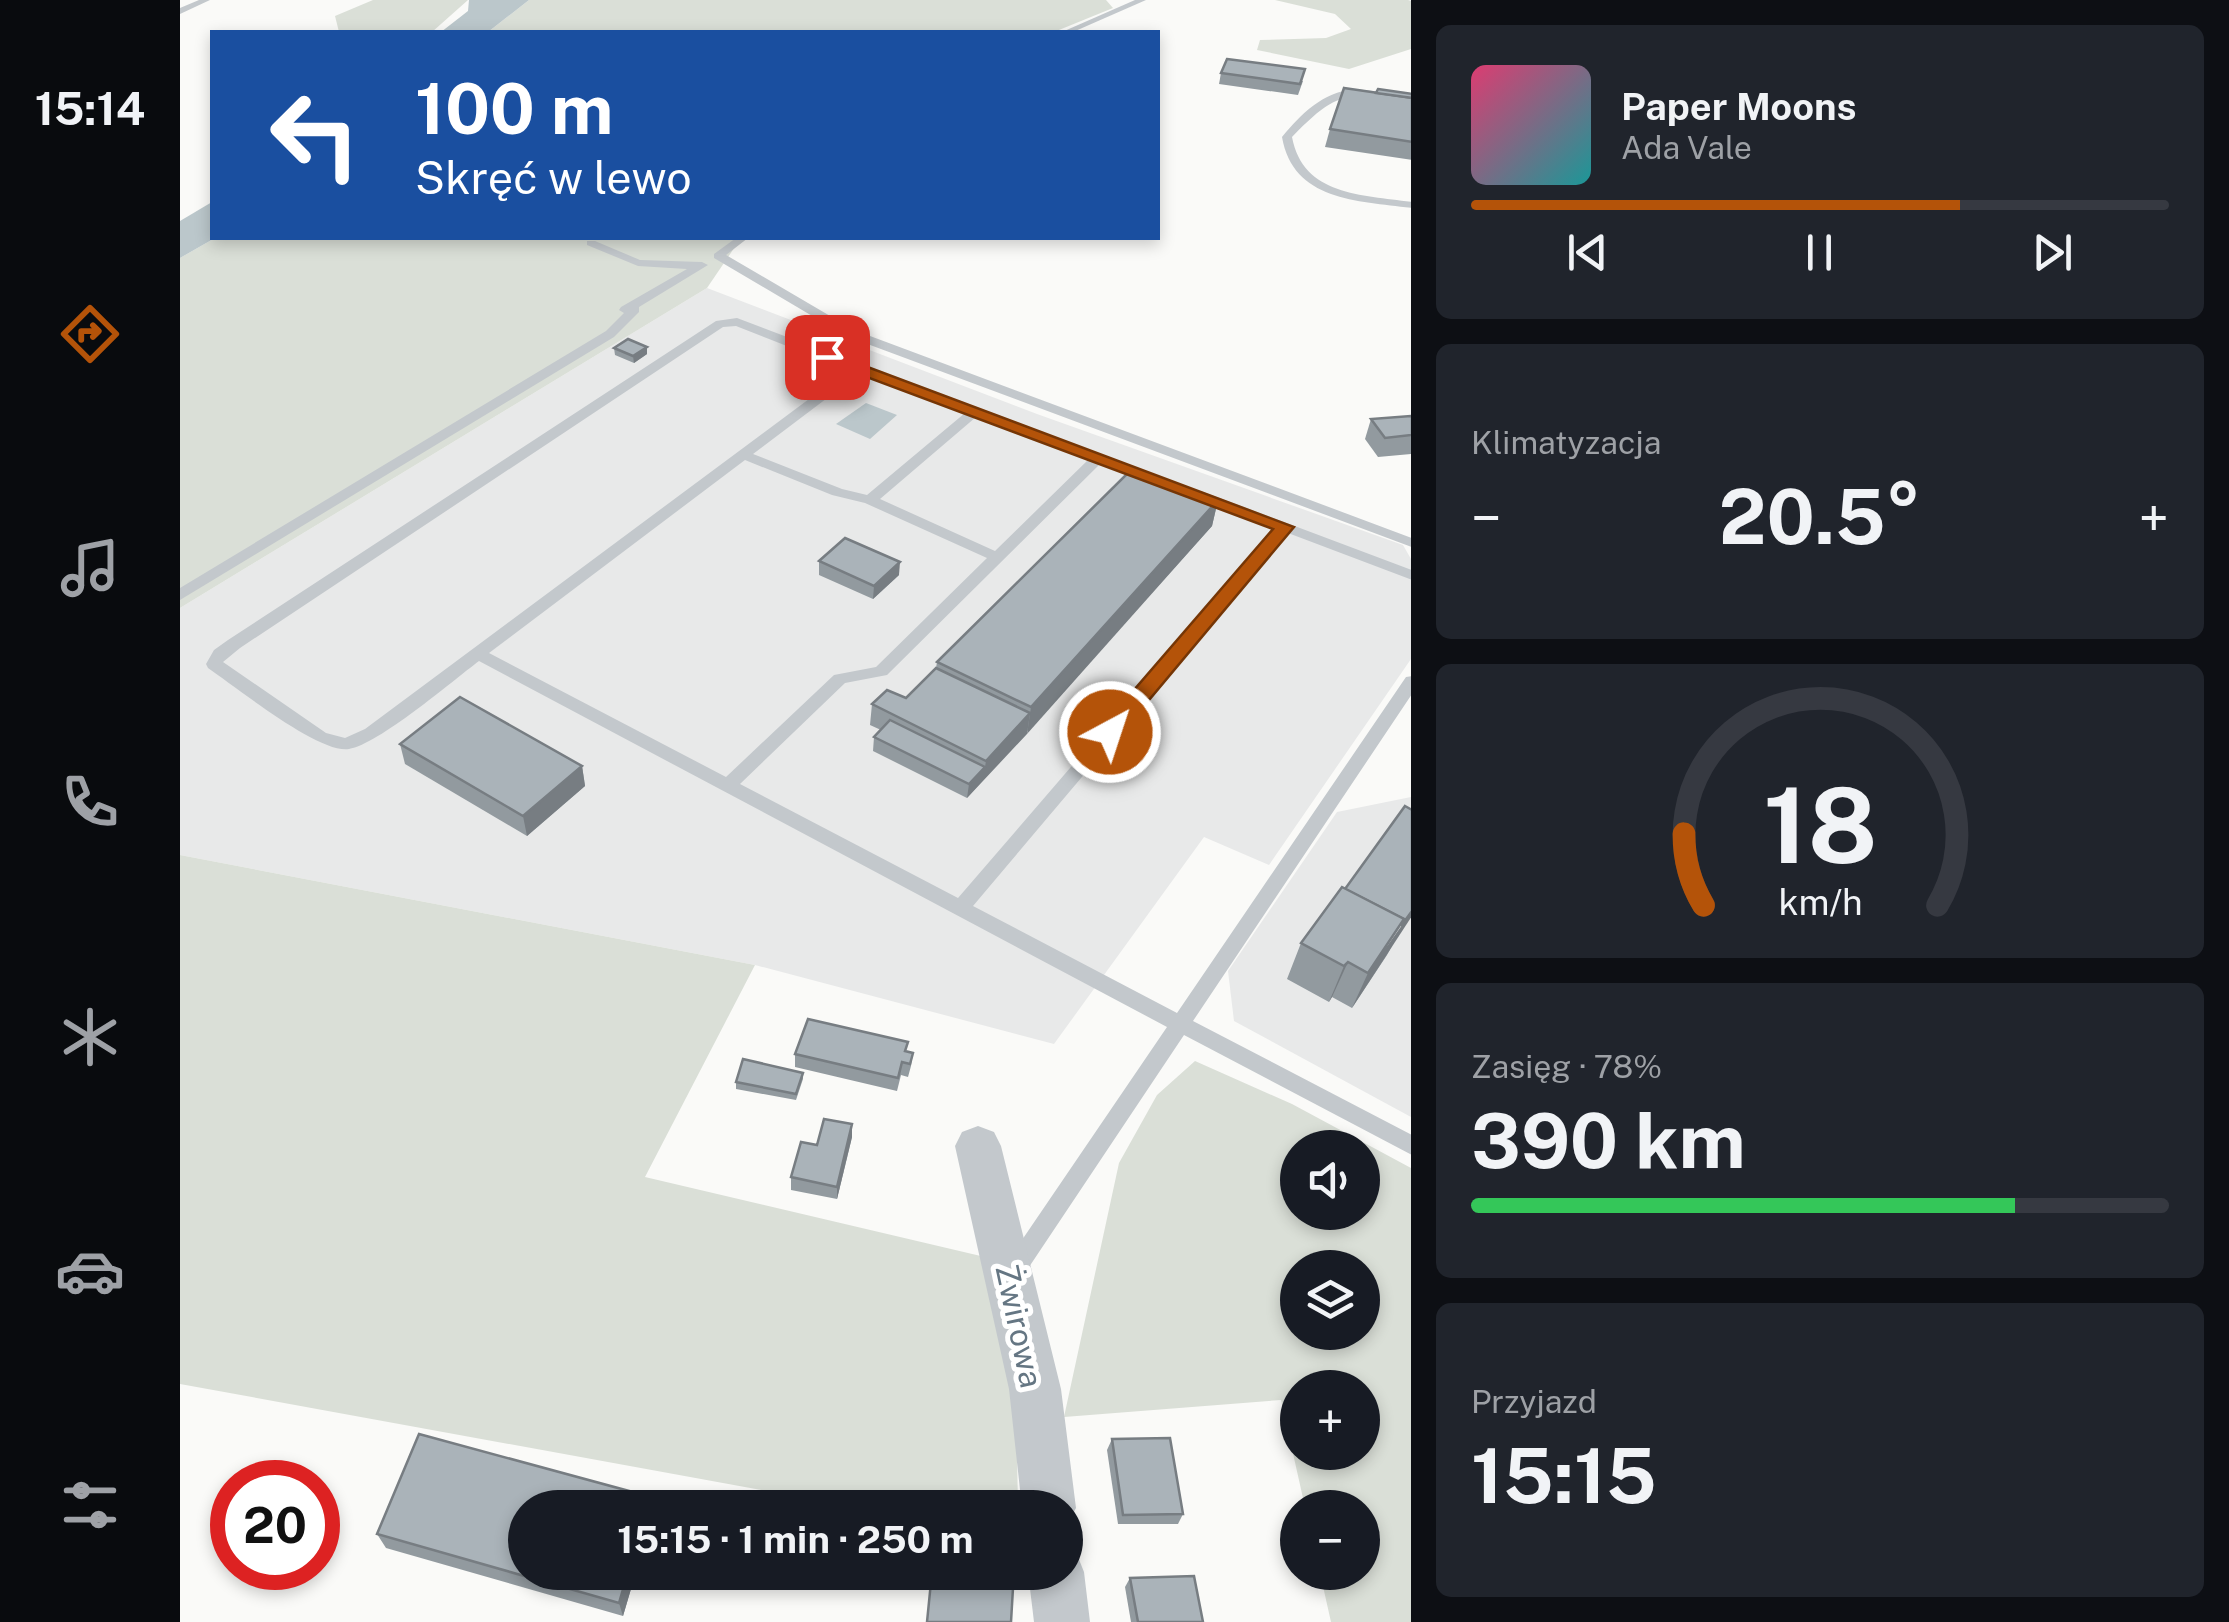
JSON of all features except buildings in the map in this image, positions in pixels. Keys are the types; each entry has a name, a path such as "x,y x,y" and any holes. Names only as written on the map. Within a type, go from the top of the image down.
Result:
{"street":[{"name":"Żwirowa","path":"978,1146 1035,1389 1046,1490"},
{"path":"1058,1590 1062,1622"}],"lane":[{"path":"180,11 206,0"},
{"path":"1118,0 1130,7"},
{"path":"1071,30 1142,0"},
{"path":"1411,98 1345,90 1327,96 1286,137 1287,157 1304,178 1367,198 1411,205"},
{"path":"180,595 610,334 635,309 625,310 739,240"},
{"path":"591,243 638,262 700,266"},
{"path":"718,256 746,269 806,311 891,350 1411,543"},
{"path":"857,368 370,734 346,744 320,737 214,664 234,644 720,324 737,322 1411,575"},
{"path":"870,500 974,412"},
{"path":"745,455 837,492 870,500 996,557"},
{"path":"730,784 840,679 882,671 1098,458"},
{"path":"960,908 1285,527"},
{"path":"478,654 1411,1145"},
{"path":"1010,1277 1411,683"}],"shaded area":[{"path":"373,0 468,0 434,30 338,30 335,16"},
{"path":"469,0 529,0 491,30 444,30 468,11"},
{"path":"529,0 1106,0 1113,8 1059,30 491,30"},
{"path":"1275,0 1411,1 1411,49 1349,69 1257,50 1260,40 1326,38 1351,29 1335,14"},
{"path":"210,203 212,240 180,258 180,221"},
{"path":"212,240 740,240 707,288 180,608 180,258"},
{"path":"707,288 1037,414 1403,545 1411,559 1411,659 1269,865 1204,837 1054,1044 755,965 180,855 180,608"},
{"path":"866,403 897,415 870,439 836,424"},
{"path":"1411,797 1411,1117 1234,1021 1228,971 1337,812"},
{"path":"180,855 755,965 645,1177 985,1257 1016,1402 1018,1490 762,1490 180,1384"},
{"path":"1195,1061 1340,1130 1280,1130 1280,1230 1380,1230 1380,1151 1411,1168 1411,1622 1331,1622 1324,1590 1380,1590 1380,1490 1301,1490 1297,1470 1380,1470 1380,1370 1280,1370 1280,1400 1064,1417 1119,1163 1157,1095"}],"route":[{"path":"827,357 1285,527 1110,732"}]}
